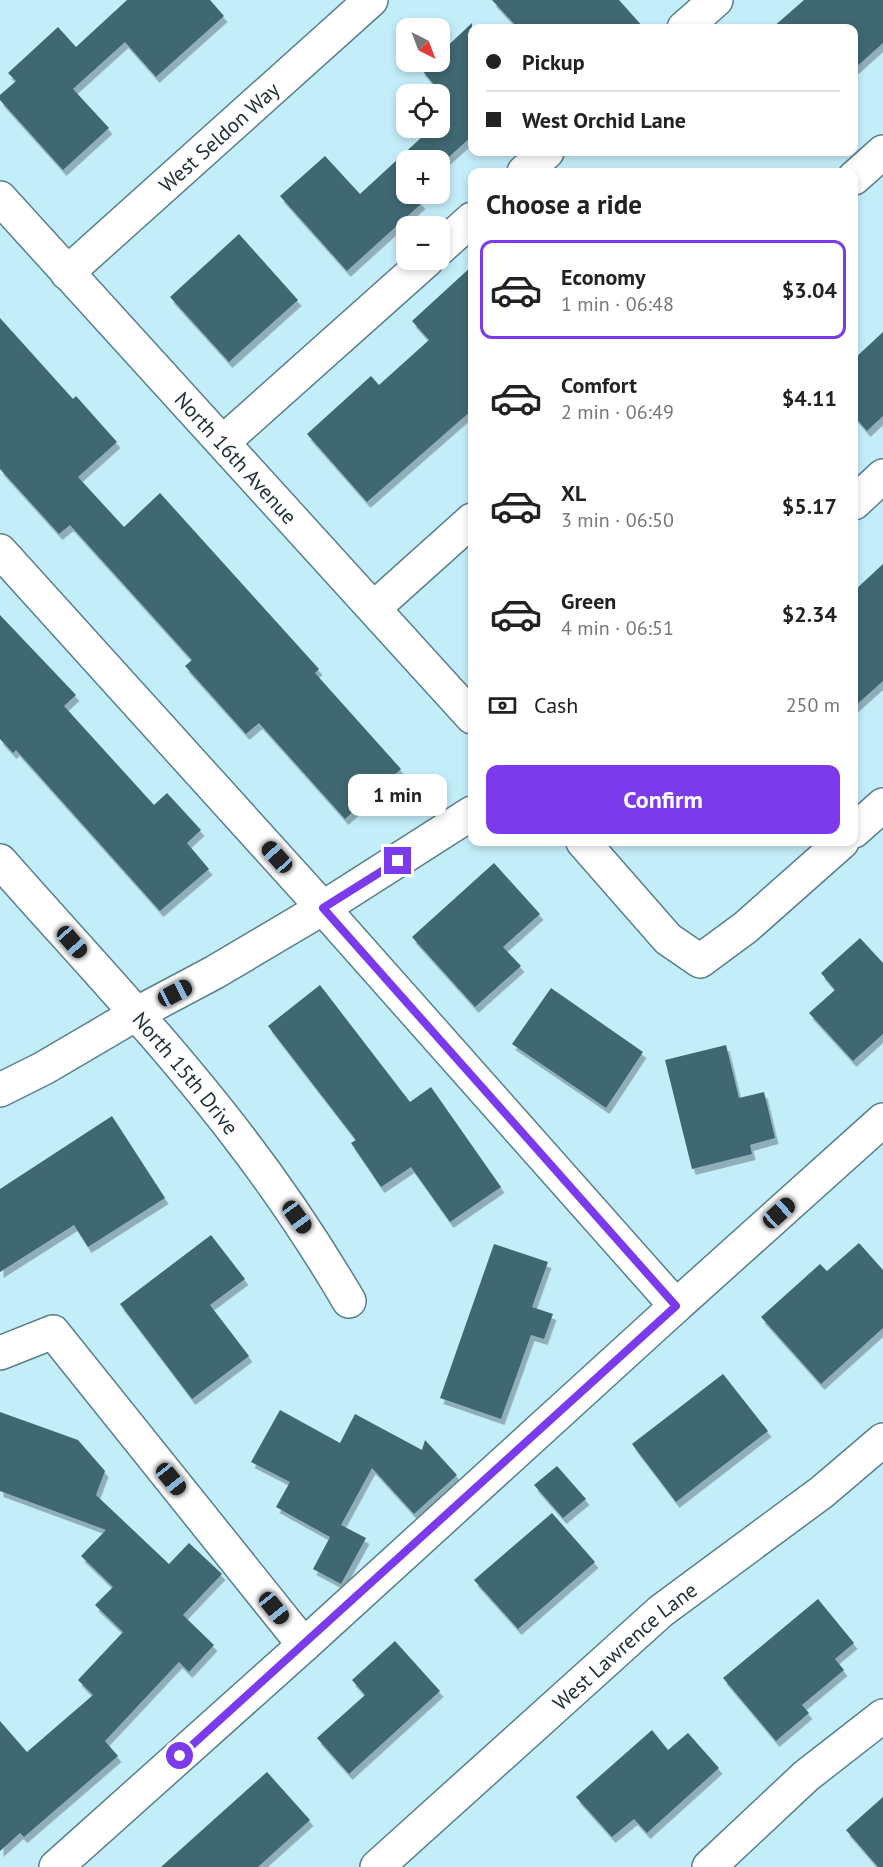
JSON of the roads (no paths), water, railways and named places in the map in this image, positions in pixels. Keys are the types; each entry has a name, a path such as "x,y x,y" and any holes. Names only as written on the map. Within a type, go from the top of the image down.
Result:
{"street":[{"name":"West Seldon Way","path":"67,273 371,0"},
{"path":"689,24 716,0"},
{"path":"858,174 883,152"},
{"path":"529,168 542,156"},
{"name":"North 16th Avenue","path":"0,198 468,713"},
{"path":"450,239 468,223"},
{"path":"224,442 416,270"},
{"path":"858,499 883,476"},
{"path":"374,608 468,524"},
{"path":"0,551 323,908 676,1306"},
{"path":"858,827 883,805"},
{"path":"0,1090 44,1068 136,1014 215,972 323,908 468,816"},
{"path":"587,846 668,939 700,961 746,927 837,846"},
{"name":"North 15th Drive","path":"0,861 175,1058 241,1140 310,1237 349,1301"},
{"path":"56,1867 883,1120"},
{"path":"0,1353 53,1332 304,1645"},
{"name":"West Lawrence Lane","path":"377,1867 661,1611 822,1492 883,1440"},
{"path":"709,1867 806,1776 883,1716"}]}
